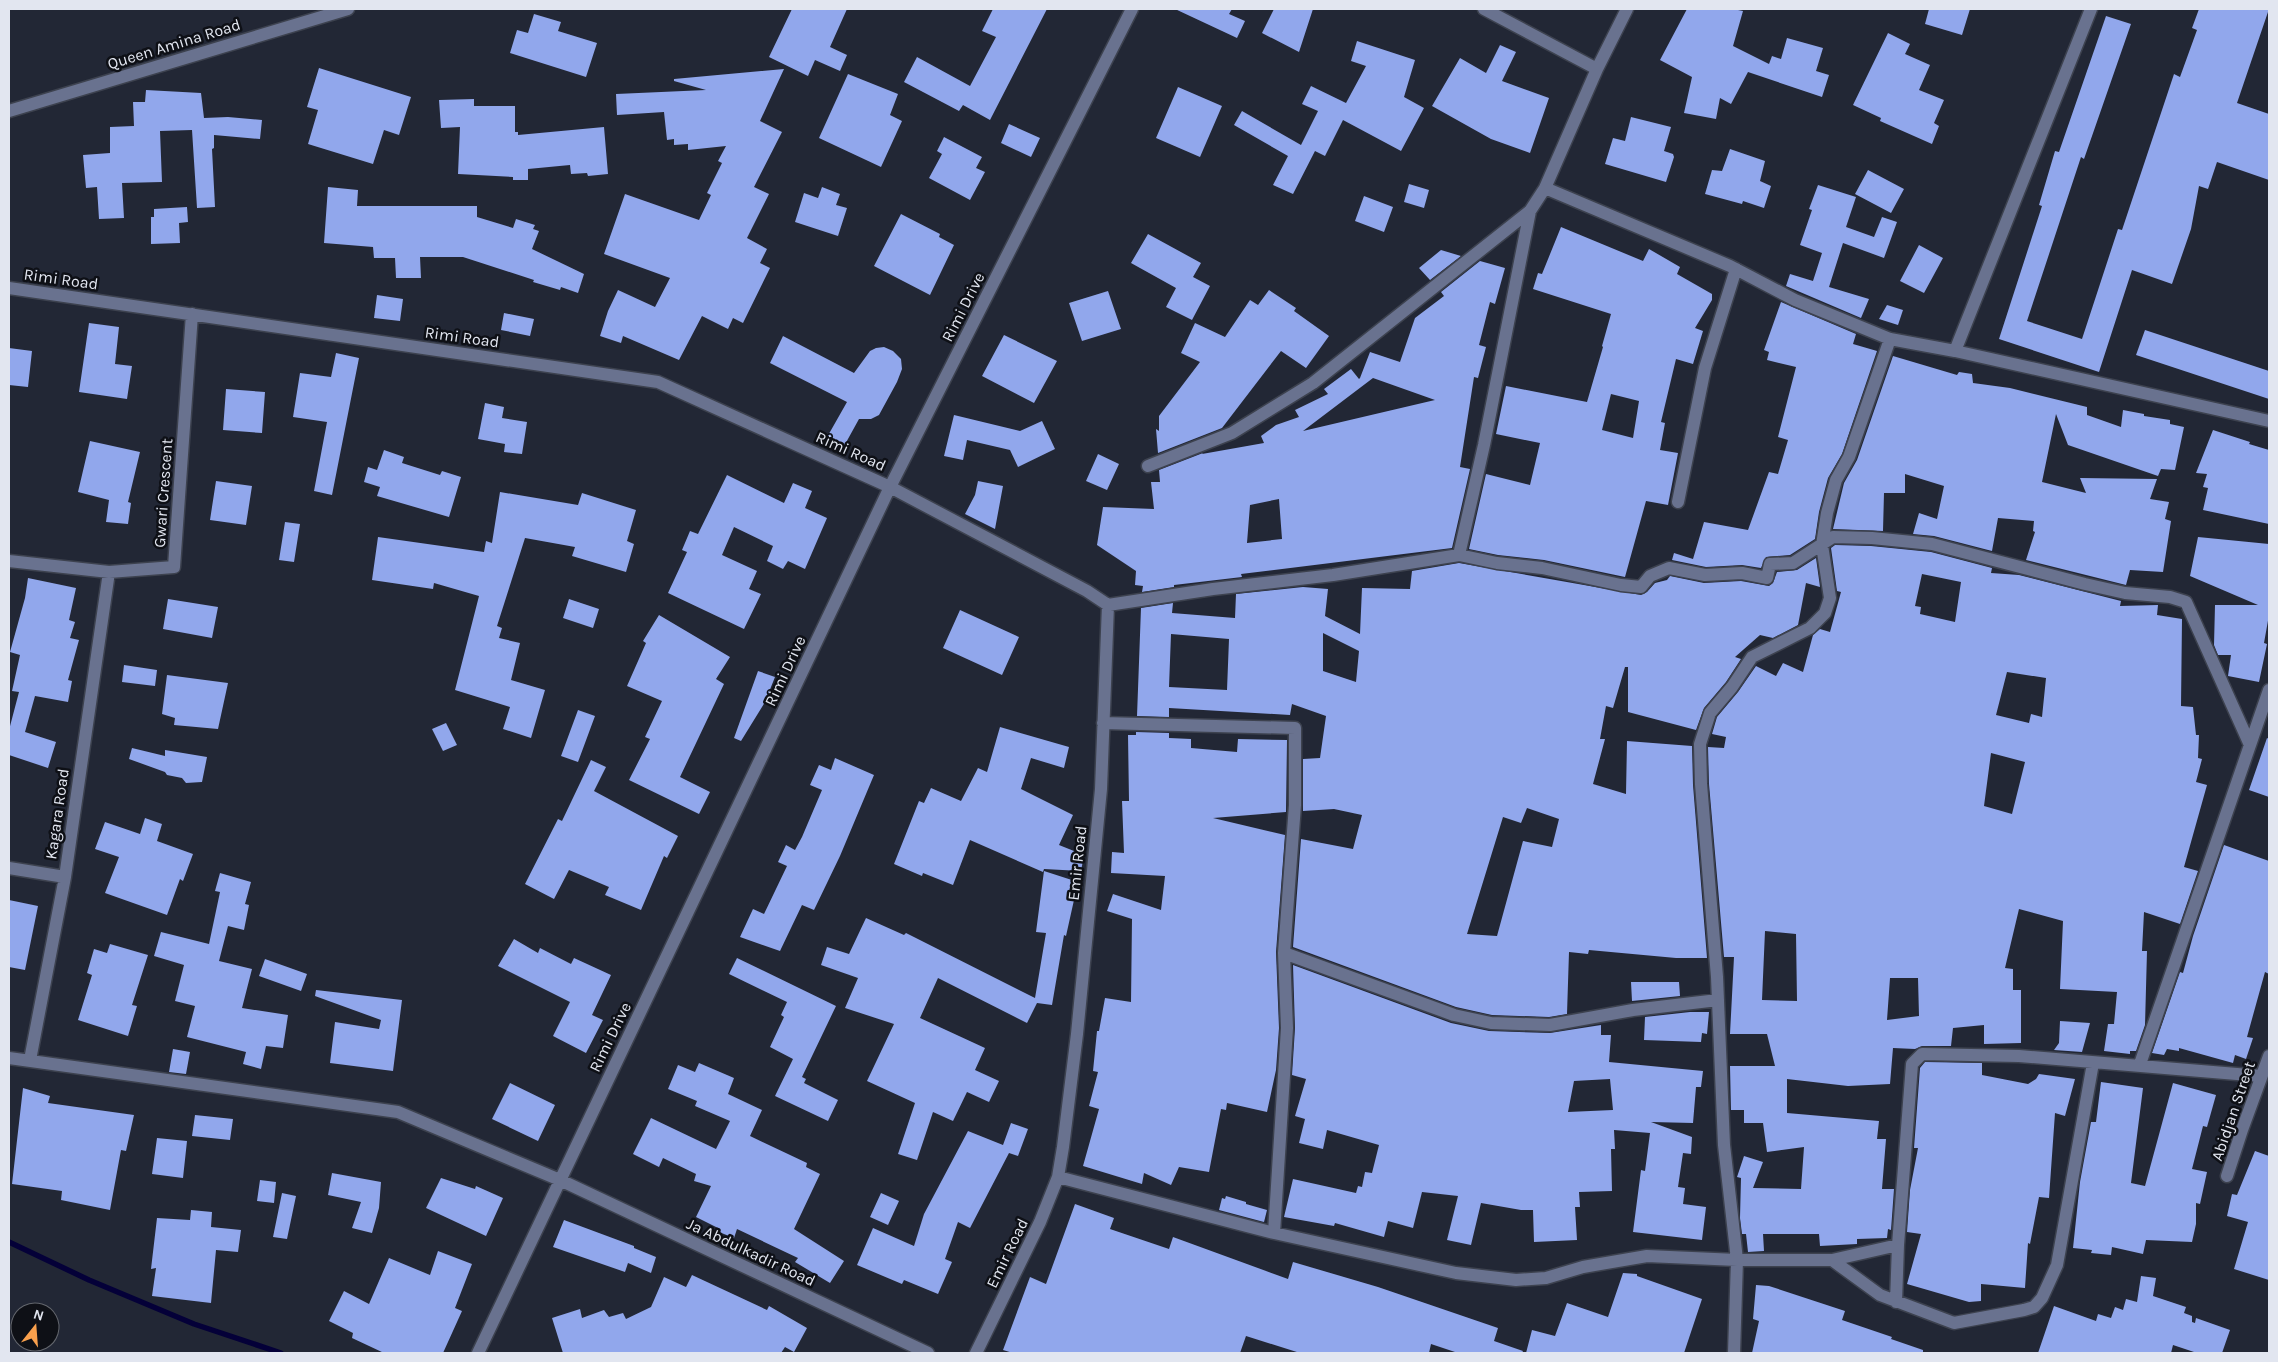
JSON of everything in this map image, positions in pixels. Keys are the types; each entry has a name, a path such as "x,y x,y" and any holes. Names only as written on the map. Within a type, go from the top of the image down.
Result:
{"street":[{"name":"Queen Amina Road","path":"9,111 348,9"},
{"name":"Rimi Drive","path":"478,1353 890,487 1132,9"},
{"path":"1484,9 1597,70"},
{"path":"1148,466 1232,434 1313,382 1530,211 1545,188 1597,70 1627,9"},
{"path":"1954,351 2091,9"},
{"path":"1545,188 1736,269 1795,300 1890,339 1954,351 2269,420"},
{"path":"1459,555 1484,445 1530,211"},
{"path":"1678,502 1705,368 1736,269"},
{"name":"Rimi Road","path":"9,288 658,382 890,487"},
{"name":"Gwari Crescent","path":"9,560 109,572 174,567 192,314"},
{"path":"1734,1353 1738,1260 1724,1145 1718,1000 1701,784 1700,744 1710,713 1732,687 1752,657 1810,628 1825,613 1830,598 1822,545 1827,513 1836,480 1849,457 1890,339"},
{"path":"890,487 1087,591 1108,604 1213,588 1332,575 1459,555 1497,563 1542,568 1621,586 1641,587 1650,576 1669,568 1705,575 1742,573 1767,578 1770,564 1793,563 1833,537 1872,538 1932,544 2022,569 2109,590 2170,597 2186,602 2197,623 2250,746"},
{"name":"Kagara Road","path":"30,1060 64,877 109,572"},
{"name":"Emir Road","path":"976,1353 1040,1222 1058,1177 1078,1024 1100,790 1108,604"},
{"path":"2140,1064 2269,690"},
{"path":"1103,723 1295,728 1295,804 1284,953 1287,1028 1274,1233"},
{"path":"9,868 64,877"},
{"path":"1284,953 1454,1015 1491,1023 1550,1025 1634,1010 1718,1000"},
{"path":"1896,1302 1898,1245 1912,1064 1922,1054 2019,1056 2093,1063 2140,1064 2261,1076"},
{"name":"Abidjan Street","path":"2227,1176 2269,1056"},
{"name":"Ja Abdulkadir Road","path":"9,1058 398,1112 560,1180 928,1353"},
{"path":"1832,1260 1880,1295 1954,1323 2034,1307 2042,1298 2057,1265 2093,1063"},
{"path":"1058,1177 1274,1233 1456,1273 1516,1280 1546,1278 1583,1267 1647,1256 1738,1260 1832,1260 1898,1245"}],"building":[{"path":"792,9 847,9 830,47 847,55 840,71 815,60 808,76 769,57"},
{"path":"993,9 1047,9 990,120 963,105 959,111 904,82 917,57 970,86 996,37 982,31"},
{"path":"1175,9 1232,9 1229,14 1245,21 1237,38"},
{"path":"1274,9 1313,9 1299,52 1262,33"},
{"path":"1687,9 1733,9 1743,11 1733,46 1769,64 1772,56 1781,59 1787,38 1823,48 1816,71 1829,75 1822,97 1748,72 1731,104 1720,98 1716,119 1684,113 1692,77 1660,60"},
{"path":"1929,9 1970,9 1962,35 1925,24"},
{"path":"2199,9 2269,9 2237,103 2269,114 2269,180 2217,162 2208,189 2199,186 2191,229 2172,284 2132,270 2099,372 1999,339 2042,206 2039,205 2055,151 2059,152 2106,16 2131,24 2084,159 2081,157 2027,321 2082,339 2118,229 2122,230 2174,74 2180,77 2197,30 2192,28"},
{"path":"534,14 561,22 558,31 597,43 586,77 510,53 517,30 528,33"},
{"path":"1888,33 1910,44 1905,54 1930,65 1919,90 1944,100 1934,123 1939,126 1932,144 1880,121 1881,118 1853,105"},
{"path":"1357,41 1415,60 1404,97 1424,108 1401,151 1343,120 1325,156 1315,151 1293,194 1273,185 1288,156 1234,125 1242,111 1301,145 1318,111 1302,104 1311,86 1346,103 1366,66 1351,61"},
{"path":"1500,45 1516,52 1502,81 1549,98 1530,153 1491,139 1432,106 1460,58 1486,73"},
{"path":"319,68 411,97 399,135 384,130 373,164 308,144 318,110 307,107"},
{"path":"784,69 760,121 782,132 754,187 769,194 747,238 767,249 760,263 770,268 743,323 733,318 728,329 702,316 679,360 623,336 621,343 600,336 608,311 618,290 655,307 670,278 604,254 625,194 699,220 711,195 707,193 722,163 718,161 726,146 688,150 688,144 674,145 674,139 667,140 664,112 617,115 616,94 706,90 674,81 674,79"},
{"path":"848,74 898,94 890,115 902,121 881,167 819,138"},
{"path":"1178,87 1222,106 1200,157 1156,138"},
{"path":"146,90 201,93 204,118 228,117 262,120 260,139 214,135 214,148 212,149 215,207 197,208 192,130 160,131 162,182 122,183 124,218 99,219 97,187 86,188 83,155 110,153 110,127 134,126 133,102 145,102"},
{"path":"474,99 474,106 515,106 515,132 518,132 518,135 604,127 608,174 588,176 587,173 571,174 570,165 528,169 528,180 513,180 513,177 458,174 460,127 441,128 439,100"},
{"path":"1631,117 1671,127 1664,151 1673,154 1674,157 1666,182 1605,164 1613,138 1625,141"},
{"path":"1009,124 1040,138 1031,157 1001,143"},
{"path":"944,137 982,157 976,168 985,172 970,200 929,178 942,154 937,151"},
{"path":"1730,149 1765,161 1760,181 1771,186 1764,208 1743,201 1742,204 1705,194 1712,170 1722,171"},
{"path":"1868,170 1904,189 1891,213 1855,194"},
{"path":"1409,184 1429,190 1424,208 1404,202"},
{"path":"1818,185 1856,197 1846,227 1874,237 1882,217 1897,222 1884,258 1843,243 1829,287 1869,299 1861,318 1786,286 1790,274 1813,281 1822,253 1800,245 1812,210 1809,209"},
{"path":"328,187 358,190 357,206 477,206 477,217 513,228 516,219 535,225 533,229 539,231 532,249 584,274 578,293 561,287 560,290 533,282 534,280 463,257 420,257 421,278 396,278 395,258 374,258 373,247 324,243"},
{"path":"822,187 840,194 836,205 847,208 838,236 795,222 804,193 818,198"},
{"path":"1364,196 1393,207 1384,232 1355,221"},
{"path":"187,207 188,222 179,223 180,243 151,244 151,217 154,217 154,209"},
{"path":"901,214 940,234 939,237 954,245 930,295 874,266"},
{"path":"1561,227 1643,261 1649,249 1680,267 1677,274 1712,294 1712,300 1695,328 1703,331 1693,364 1676,359 1661,422 1665,423 1660,450 1678,453 1668,505 1646,501 1625,577 1544,560 1498,555 1469,549 1486,474 1530,485 1540,443 1496,434 1506,386 1587,402 1603,347 1611,314 1533,289 1538,273 1542,274","holes":["1611,394 1639,401 1633,438 1602,430"]},
{"path":"1148,234 1201,263 1193,277 1210,286 1192,320 1166,307 1176,288 1131,263"},
{"path":"1919,245 1943,258 1924,293 1900,281"},
{"path":"1441,250 1461,256 1430,280 1419,268"},
{"path":"1480,261 1505,268 1495,304 1490,302 1479,345 1486,347 1478,378 1474,377 1460,467 1470,469 1452,548 1241,574 1242,577 1174,585 1174,587 1142,592 1143,586 1135,585 1136,571 1097,545 1103,507 1154,509 1151,482 1160,482 1159,470 1203,453 1264,443 1261,436 1276,425 1299,417 1295,410 1328,394 1324,389 1351,369 1359,379 1370,352 1400,362 1415,318 1444,296 1441,292","holes":["1373,378 1435,400 1303,431 1307,428","1279,499 1282,539 1247,543 1250,505"]},
{"path":"1269,290 1296,308 1294,311 1329,336 1306,368 1281,351 1222,428 1158,453 1156,429 1159,431 1159,416 1200,362 1181,353 1195,323 1225,337 1250,300 1258,305"},
{"path":"1108,291 1121,329 1082,341 1069,303"},
{"path":"377,295 403,299 400,321 374,318"},
{"path":"1781,302 1856,334 1853,344 1877,351 1842,454 1828,478 1819,512 1815,539 1790,555 1766,557 1761,568 1742,565 1706,567 1672,560 1674,553 1693,559 1704,522 1748,530 1769,472 1778,474 1788,440 1778,437 1796,367 1767,360 1769,352 1764,350"},
{"path":"1887,305 1903,310 1898,325 1879,319"},
{"path":"504,313 534,319 530,336 501,330"},
{"path":"89,323 119,327 115,364 132,366 127,399 79,392"},
{"path":"2145,330 2269,371 2269,399 2136,355"},
{"path":"1004,335 1057,361 1034,403 982,376"},
{"path":"783,336 854,373 870,351 876,348 884,347 893,351 901,359 902,369 897,382 879,415 871,419 859,419 843,448 826,439 847,402 770,363"},
{"path":"9,348 32,351 28,387 9,385"},
{"path":"336,353 359,358 332,495 314,491 327,422 293,417 300,373 331,377"},
{"path":"1893,356 1957,375 1959,372 1972,374 1973,383 2010,388 2087,407 2087,415 2121,427 2123,410 2170,420 2170,424 2184,427 2175,470 2161,469 2158,476 2068,445 2056,414 2042,482 2086,493 2080,478 2157,479 2150,499 2169,502 2165,519 2171,521 2163,572 2130,570 2126,585 2026,560 2035,532 2033,531 2034,521 1998,518 1992,551 1934,536 1913,534 1919,513 1937,519 1944,486 1905,474 1905,493 1884,493 1883,531 1833,529 1844,483 1857,460"},
{"path":"226,389 265,392 262,433 223,430"},
{"path":"485,403 504,407 502,418 527,422 522,454 504,452 505,444 478,439"},
{"path":"954,415 1020,431 1042,421 1055,449 1018,467 1010,450 967,440 963,460 944,456"},
{"path":"2213,430 2269,450 2269,524 2203,510 2208,488 2203,487 2207,474 2196,473"},
{"path":"90,441 140,452 128,502 131,503 128,524 106,522 109,500 78,492"},
{"path":"384,450 404,457 402,463 440,475 442,471 461,477 449,517 377,496 380,487 364,482 368,467 377,470"},
{"path":"1098,454 1119,464 1107,490 1086,481"},
{"path":"727,475 784,503 793,483 812,491 805,508 827,518 805,569 788,561 783,569 767,561 773,546 734,527 722,555 757,571 749,589 761,594 744,629 668,593 687,552 682,550 690,531 698,534"},
{"path":"216,481 252,486 246,525 210,520"},
{"path":"978,481 1003,486 995,529 965,514 975,495"},
{"path":"500,492 578,505 582,493 636,510 627,541 634,544 626,572 572,556 575,547 525,538 497,626 502,628 499,638 520,643 511,680 545,690 531,738 503,729 510,707 455,690 479,596 434,583 433,589 372,580 378,537 484,552 486,541 492,543"},
{"path":"285,522 300,524 294,562 279,560"},
{"path":"2198,537 2269,544 2269,615 2264,643 2267,644 2259,682 2228,676 2231,655 2218,655 2214,645 2215,605 2258,605 2190,576"},
{"path":"1835,545 1871,546 1931,552 1992,568 1991,573 2019,575 2121,601 2120,606 2158,605 2157,615 2182,619 2181,706 2193,707 2196,735 2199,735 2198,758 2202,759 2196,782 2207,785 2184,867 2198,871 2180,924 2144,912 2142,951 2147,951 2145,1025 2136,1051 2130,1051 2130,1054 2104,1051 2108,1024 2114,1024 2117,992 2060,989 2063,921 2019,909 2005,968 2013,969 2013,990 2021,990 2021,1043 1984,1044 1984,1025 1953,1028 1951,1046 1922,1046 1915,1049 1893,1048 1890,1084 1848,1086 1787,1079 1787,1113 1879,1121 1877,1139 1886,1139 1882,1189 1894,1189 1891,1230 1888,1229 1887,1238 1857,1239 1857,1244 1820,1246 1819,1234 1763,1234 1764,1251 1748,1252 1746,1234 1742,1234 1740,1218 1741,1178 1737,1177 1744,1156 1763,1162 1753,1188 1801,1189 1804,1147 1767,1152 1763,1123 1744,1123 1744,1110 1731,1110 1730,1066 1775,1066 1767,1034 1730,1034 1734,957 1724,957 1709,784 1708,747 1724,748 1726,737 1712,734 1717,717 1756,666 1776,676 1783,663 1803,672 1813,635 1820,629 1830,632 1841,592 1837,591 1831,548","holes":["1922,574 1961,582 1955,622 1920,614 1921,607 1915,606","2007,672 2046,678 2042,717 2031,714 2029,723 1996,715","1991,753 2025,762 2012,814 1984,806","1765,931 1796,934 1797,1001 1762,1000","1890,978 1918,978 1919,1016 1887,1020"]},
{"path":"1816,558 1820,587 1806,583 1798,625 1773,638 1760,635 1735,657 1741,659 1726,682 1704,708 1696,730 1628,712 1628,667 1625,667 1613,708 1606,706 1600,739 1605,739 1593,784 1626,794 1627,741 1692,746 1693,785 1707,958 1676,958 1589,950 1588,954 1569,952 1567,1014 1549,1017 1492,1015 1456,1007 1293,947 1301,839 1353,849 1362,815 1334,809 1303,811 1303,759 1320,758 1326,716 1292,704 1290,715 1169,708 1169,717 1137,716 1141,608 1173,603 1172,613 1235,618 1236,594 1303,587 1328,589 1325,616 1360,634 1362,588 1410,589 1412,571 1459,563 1641,595 1647,592 1655,583 1667,580 1670,576 1704,583 1741,581 1769,586 1773,583 1777,572 1797,570","holes":["1323,633 1359,651 1356,682 1323,671","1171,634 1229,639 1227,690 1169,687","1527,808 1559,819 1552,847 1523,841 1497,936 1467,934 1503,817 1521,823"]},
{"path":"28,578 76,588 69,620 75,622 70,638 79,640 68,680 72,681 68,702 35,696 25,732 56,742 48,768 9,755 9,730 19,692 12,691 20,655 10,652 25,598"},
{"path":"168,599 218,607 212,638 163,629"},
{"path":"569,599 599,609 593,628 563,618"},
{"path":"960,610 1019,637 1002,675 943,648"},
{"path":"659,615 730,657 716,679 724,684 680,777 710,792 699,814 629,780 650,739 645,737 662,701 627,686 646,643 643,641"},
{"path":"124,665 157,670 155,686 122,682"},
{"path":"758,671 775,677 765,702 741,741 734,738"},
{"path":"167,675 228,683 218,729 174,725 175,718 162,714"},
{"path":"578,710 595,716 578,762 561,756"},
{"path":"446,723 457,745 443,751 432,729"},
{"path":"1000,727 1069,747 1064,768 1031,758 1021,789 1073,815 1059,845 1084,855 1081,871 1044,869 1043,872 970,840 953,885 923,873 922,876 894,864 919,801 924,803 931,788 961,801 978,768 987,772"},
{"path":"1136,732 1169,733 1169,738 1191,739 1191,748 1237,752 1238,739 1287,740 1286,812 1213,818 1285,835 1276,952 1279,1028 1276,1070 1267,1112 1227,1103 1226,1110 1221,1109 1209,1172 1179,1167 1171,1185 1144,1173 1142,1184 1083,1166 1099,1109 1089,1106 1098,1072 1093,1071 1097,1031 1099,1031 1105,998 1131,1002 1132,919 1107,911 1113,894 1161,910 1165,876 1111,873 1112,852 1124,853 1122,801 1129,801 1128,735 1136,735"},
{"path":"2267,738 2269,739 2269,797 2249,790"},
{"path":"132,748 165,756 165,750 207,757 202,782 186,783 182,778 167,775 165,772 129,759"},
{"path":"835,758 874,775 840,856 814,910 802,905 780,951 740,937 753,909 764,914 787,866 778,862 786,845 795,850 802,837 822,790 810,785 819,765 831,770"},
{"path":"591,760 606,767 594,791 678,836 667,858 664,856 641,910 605,895 609,887 569,870 554,899 525,884 558,819 562,821"},
{"path":"145,818 162,824 157,841 193,854 183,881 180,879 167,915 105,893 119,857 95,849 105,822 140,834"},
{"path":"2224,845 2269,861 2269,974 2265,972 2247,1037 2253,1038 2246,1059 2235,1055 2233,1063 2179,1048 2179,1051 2167,1049 2164,1055 2152,1053 2180,972 2183,973 2193,936"},
{"path":"1044,871 1078,882 1066,936 1064,935 1052,1005 1037,1003 1027,1023 938,978 920,1018 985,1048 975,1070 999,1081 989,1102 967,1092 953,1121 933,1112 917,1160 898,1154 915,1103 867,1081 894,1024 845,1008 858,978 821,965 827,947 849,954 866,918 904,935 906,933 1035,998 1046,933 1036,932"},
{"path":"220,873 251,882 245,904 249,905 244,930 228,926 219,961 252,969 242,1008 288,1015 283,1048 266,1046 261,1069 243,1064 246,1052 187,1037 195,1006 175,1001 184,965 154,956 161,932 209,944 220,892 215,891"},
{"path":"9,900 38,906 25,970 9,967"},
{"path":"514,939 538,953 540,948 571,964 574,958 611,975 592,1015 603,1020 586,1053 553,1036 570,1002 498,966"},
{"path":"110,944 148,955 132,1005 137,1006 128,1036 78,1020 92,975 87,973 94,949 107,953"},
{"path":"737,958 836,1006 802,1077 806,1079 804,1083 838,1100 828,1121 775,1096 793,1059 770,1047 784,1017 781,1015 787,1002 729,974"},
{"path":"265,959 307,974 301,991 259,976"},
{"path":"1293,965 1451,1023 1489,1031 1550,1033 1601,1025 1601,1035 1611,1035 1609,1062 1703,1071 1701,1087 1696,1087 1693,1123 1651,1122 1692,1137 1691,1154 1683,1153 1678,1187 1685,1188 1683,1204 1706,1207 1702,1240 1633,1232 1641,1170 1645,1171 1650,1133 1614,1130 1615,1149 1611,1149 1612,1191 1579,1192 1580,1207 1575,1207 1577,1240 1534,1242 1533,1210 1521,1210 1481,1203 1471,1245 1447,1240 1458,1196 1422,1192 1413,1228 1388,1221 1384,1237 1335,1223 1334,1226 1284,1217 1293,1179 1356,1193 1358,1186 1362,1187 1365,1172 1372,1173 1379,1145 1327,1130 1323,1149 1299,1143 1305,1119 1295,1116 1306,1079 1292,1075 1295,1028","holes":["1610,1079 1613,1110 1568,1112 1574,1081"]},
{"path":"1631,982 1679,982 1680,996 1632,1001"},
{"path":"316,990 402,1000 393,1071 330,1063 335,1022 379,1029 381,1020 315,996"},
{"path":"1709,1012 1707,1034 1702,1033 1701,1042 1644,1040 1645,1017"},
{"path":"2060,1021 2090,1023 2082,1052 2054,1050 2059,1043"},
{"path":"173,1049 190,1052 186,1074 169,1072"},
{"path":"1925,1062 1982,1063 1982,1075 2028,1084 2036,1079 2039,1074 2075,1079 2065,1116 2055,1113 2049,1198 2039,1197 2030,1244 2028,1243 2025,1288 1981,1284 1981,1301 1969,1302 1907,1284 1921,1234 1907,1232 1910,1190 1918,1148 1914,1148 1920,1068"},
{"path":"699,1063 734,1078 728,1094 762,1110 750,1136 807,1163 806,1167 820,1174 794,1229 844,1261 830,1283 795,1262 798,1258 737,1229 734,1238 719,1232 720,1229 696,1217 711,1186 694,1181 696,1174 663,1158 659,1167 633,1154 651,1118 716,1149 730,1121 695,1106 697,1101 668,1089 678,1065 695,1072"},
{"path":"2101,1082 2143,1088 2131,1183 2145,1186 2173,1083 2216,1095 2207,1127 2203,1126 2192,1169 2207,1172 2200,1204 2196,1203 2196,1224 2192,1242 2146,1240 2143,1254 2112,1247 2111,1255 2091,1253 2092,1250 2073,1248 2080,1182 2091,1122 2096,1122"},
{"path":"510,1083 555,1105 538,1141 492,1119"},
{"path":"23,1088 50,1096 48,1103 134,1115 126,1151 121,1150 110,1210 61,1200 62,1191 12,1184"},
{"path":"195,1115 233,1119 230,1140 192,1136"},
{"path":"1011,1123 1028,1129 1018,1156 1009,1153 970,1228 958,1222 945,1259 952,1262 938,1294 904,1280 902,1284 857,1265 873,1228 914,1246 924,1214 968,1131 1003,1145"},
{"path":"157,1138 187,1141 183,1178 152,1174"},
{"path":"2255,1151 2269,1156 2269,1280 2234,1269 2248,1222 2227,1216 2232,1194 2237,1195"},
{"path":"332,1173 381,1182 379,1208 372,1233 352,1228 361,1202 328,1195"},
{"path":"441,1178 475,1189 476,1186 503,1198 486,1236 426,1208"},
{"path":"260,1180 276,1182 274,1203 257,1201"},
{"path":"282,1193 296,1196 287,1239 273,1237"},
{"path":"881,1193 899,1201 888,1225 870,1217"},
{"path":"1226,1196 1267,1210 1264,1222 1219,1210 1222,1198 1225,1199"},
{"path":"1075,1204 1114,1218 1110,1229 1169,1249 1173,1237 1288,1279 1293,1262 1378,1287 1498,1328 1494,1341 1523,1351 1522,1353 1458,1353 1431,1344 1429,1353 1300,1353 1246,1336 1240,1353 1013,1353 1003,1350 1030,1277 1046,1284"},
{"path":"191,1210 212,1212 211,1227 241,1230 238,1252 216,1250 211,1303 152,1296 156,1268 151,1269 157,1218 190,1220"},
{"path":"564,1220 634,1246 634,1248 656,1257 651,1273 628,1263 625,1272 553,1247"},
{"path":"438,1251 472,1264 455,1308 462,1311 443,1353 384,1353 352,1338 353,1333 329,1321 344,1291 369,1304 389,1258 430,1275"},
{"path":"1623,1273 1637,1274 1637,1276 1702,1299 1684,1353 1526,1353 1532,1330 1555,1336 1567,1303 1608,1317"},
{"path":"692,1275 767,1310 769,1306 807,1328 794,1352 785,1347 781,1353 563,1353 552,1318 580,1309 582,1318 604,1310 609,1317 623,1313 626,1319 651,1307 664,1277 686,1287"},
{"path":"2141,1276 2156,1278 2153,1296 2186,1307 2184,1313 2192,1316 2192,1322 2195,1323 2196,1318 2230,1330 2222,1353 2197,1353 2173,1345 2171,1353 2038,1353 2054,1306 2096,1321 2098,1314 2111,1318 2115,1307 2123,1310 2126,1299 2137,1302"},
{"path":"1756,1285 1769,1286 1845,1311 1842,1320 1892,1337 1891,1339 1923,1350 1923,1353 1752,1353 1759,1321 1753,1319"}],"waterway":[{"path":"9,1242 89,1280 194,1324 281,1353"}]}
